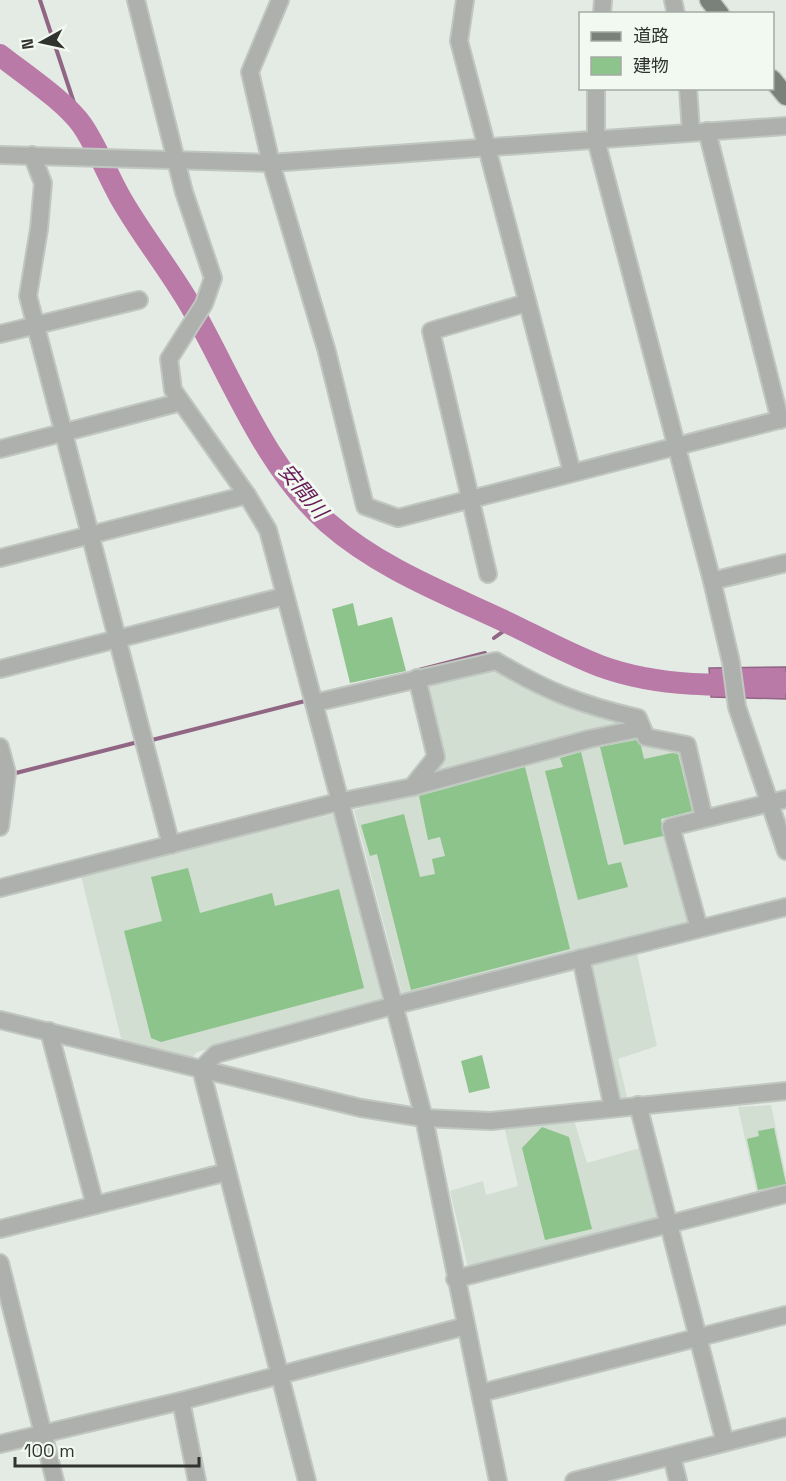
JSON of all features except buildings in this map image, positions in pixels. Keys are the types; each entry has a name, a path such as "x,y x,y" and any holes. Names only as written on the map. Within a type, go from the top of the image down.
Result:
{"main road":[{"path":"709,0 718,12"},
{"path":"774,82 786,96"}],"street":[{"path":"136,0 176,160 213,278 204,304 169,359 173,390 247,495 268,530 392,1006 424,1118 498,1481"},
{"path":"280,0 250,72 271,163 327,352 365,506 398,518 783,419 689,90"},
{"path":"465,0 459,41 572,472"},
{"path":"596,90 596,140 712,581 731,662 736,704 768,804 786,851"},
{"path":"0,155 271,163 786,126"},
{"path":"32,155 43,183 39,229 28,296 171,846"},
{"path":"0,334 140,300"},
{"path":"488,574 431,331 526,303"},
{"path":"0,449 181,402"},
{"path":"0,558 247,495"},
{"path":"712,581 786,564"},
{"path":"0,669 285,596"},
{"path":"314,703 496,661 540,688 583,704 638,718 646,737 687,745 704,818"},
{"path":"412,787 436,757 417,678"},
{"path":"0,888 338,802 412,787 589,739 642,728"},
{"path":"0,747 7,773 0,827"},
{"path":"699,928 671,827 786,799"},
{"path":"201,1069 216,1054 392,1006 786,907"},
{"path":"581,958 613,1108"},
{"path":"0,1020 361,1108 424,1118 491,1121 786,1090"},
{"path":"49,1031 94,1205"},
{"path":"201,1069 308,1481"},
{"path":"639,1105 725,1442"},
{"path":"0,1229 227,1172"},
{"path":"455,1279 786,1194"},
{"path":"0,1263 55,1481"},
{"path":"481,1393 786,1315"},
{"path":"0,1444 181,1401 466,1326"},
{"path":"181,1401 197,1481"},
{"path":"574,1481 786,1427"},
{"path":"672,1457 678,1481"}],"shaded area":[{"path":"493,666 636,722 682,749 699,814 667,824 691,925 634,940 657,1046 618,1059 628,1101 607,1104 575,954 403,997 354,810 414,794 444,754 425,684"},
{"path":"786,667 786,699 711,697 709,668"},
{"path":"334,814 383,1003 197,1052 192,1058 122,1042 81,876"},
{"path":"771,1105 786,1177 786,1191 758,1198 738,1107"},
{"path":"574,1120 587,1163 647,1146 665,1220 468,1267 450,1191 483,1181 486,1195 518,1186 504,1126"}],"waterway":[{"path":"40,0 81,124"},
{"name":"安間川","path":"0,55 55,97 82,125 115,188 193,310 269,450 306,501 347,539 411,578 600,666 669,682 715,685 786,683"},
{"path":"494,638 512,625"},
{"path":"415,671 485,653"},
{"path":"152,740 305,701"},
{"path":"12,774 138,742"}]}
